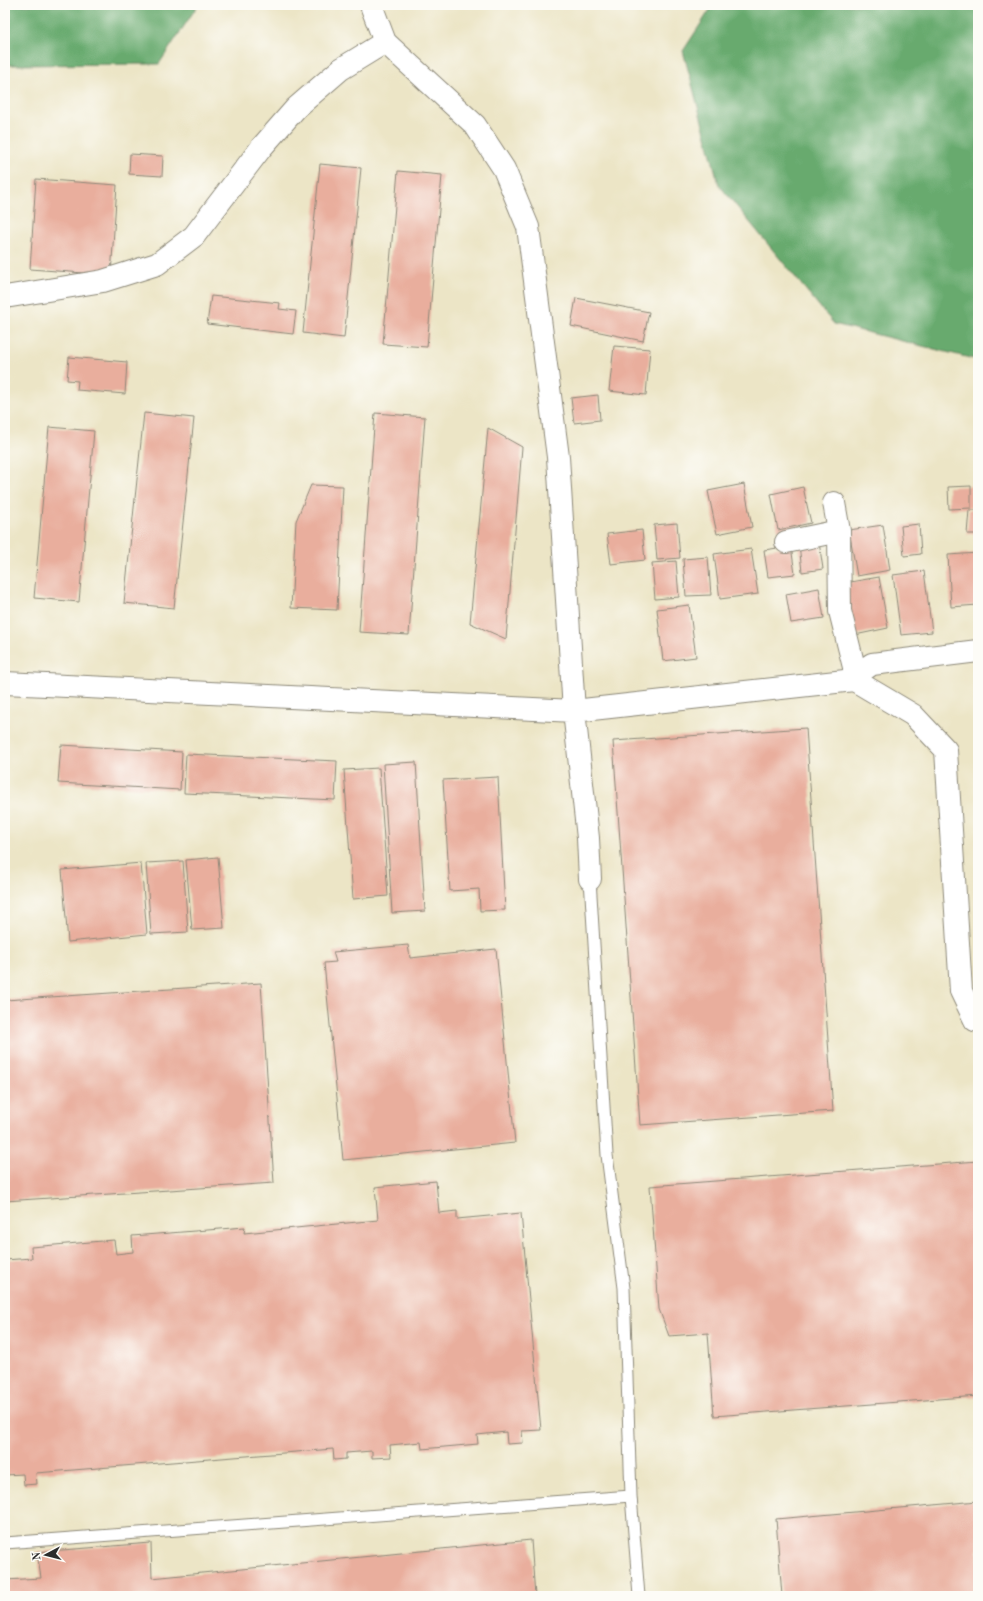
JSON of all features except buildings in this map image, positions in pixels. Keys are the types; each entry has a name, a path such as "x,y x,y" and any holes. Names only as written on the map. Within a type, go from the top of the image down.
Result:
{"street":[{"path":"371,5 385,42 475,125 504,169 528,227 558,457 574,711 588,838 590,879"},
{"path":"5,297 103,281 157,264 194,236 261,148 296,108 341,69 385,42"},
{"path":"834,503 840,531 840,611 855,677 913,716 946,750 961,991 975,1020 978,1021"},
{"path":"786,542 840,531"},
{"path":"5,683 574,711 855,677 872,664 978,651"}],"lane":[{"path":"590,879 607,1155 624,1288 630,1496 639,1596"},
{"path":"5,1543 630,1496"}],"green space":[{"path":"5,5 198,5 159,64 5,65"},
{"path":"713,5 978,5 978,360 834,324 719,185 683,51"}]}
